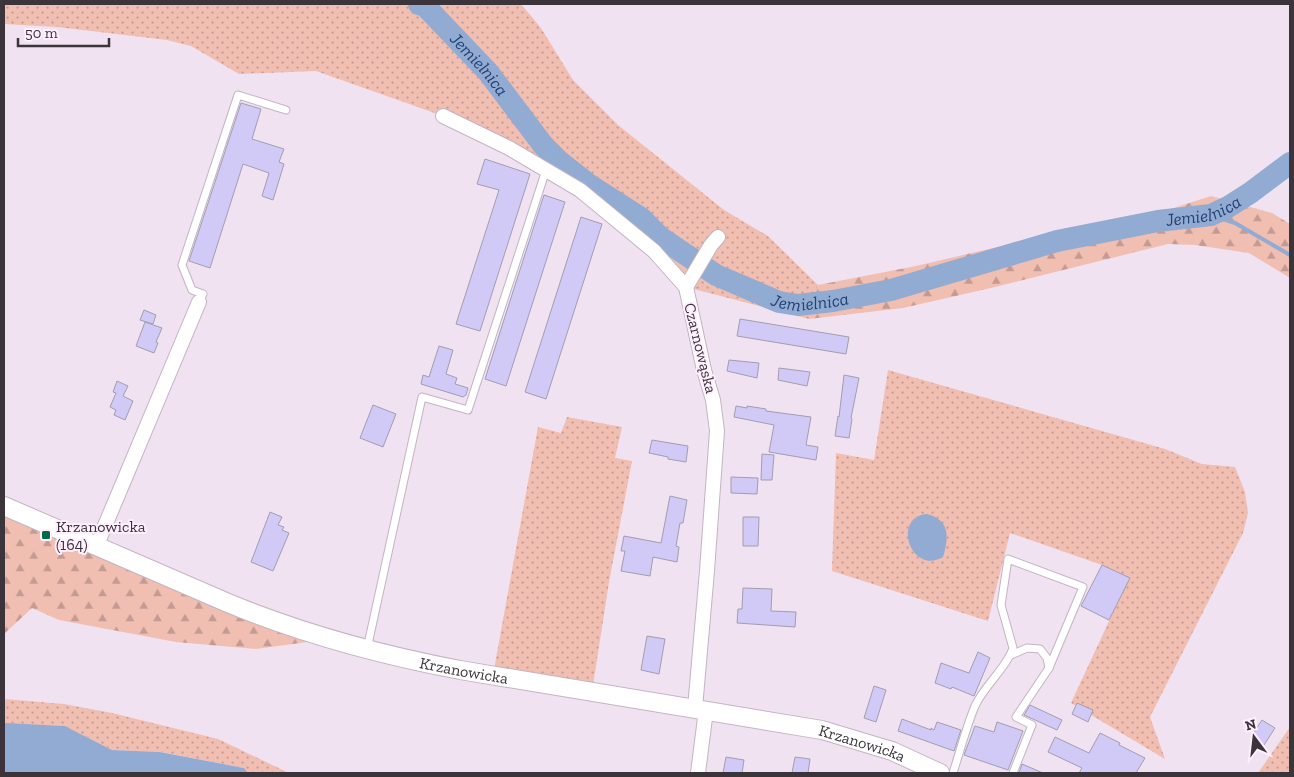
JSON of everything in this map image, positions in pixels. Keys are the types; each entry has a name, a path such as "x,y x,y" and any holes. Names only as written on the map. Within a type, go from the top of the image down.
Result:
{"street":[{"name":"Czarnowąska","path":"443,116 509,148 580,190 654,251 686,287 704,370 713,400 717,431 700,709 698,773"},
{"path":"686,287 711,245 718,237"},
{"path":"96,547 200,302"},
{"name":"Krzanowicka","path":"4,506 260,616 367,650 460,670 790,724 847,737 892,751 940,773"}],"lane":[{"path":"200,302 203,294 192,290 182,265 238,95 286,110"},
{"path":"367,650 422,397 468,410 546,170"},
{"path":"953,773 975,706 1011,655 1013,648 1001,606 1008,559 1083,587 1049,668 1016,717 1032,725 1013,773"},
{"path":"1011,655 1027,648 1040,649 1047,658 1049,668"}],"green space":[{"path":"4,4 521,4 541,28 573,80 618,125 724,210 768,236 818,285 809,319 686,287 580,190 443,116 316,71 239,74 191,46 167,40 57,27 4,24"},
{"path":"1211,196 1272,213 1290,224 1290,278 1249,253 1195,245 1168,244 903,308 809,319 818,285 916,266 1040,237 1155,214"},
{"path":"888,370 1165,449 1202,464 1235,467 1245,492 1248,513 1243,533 1150,717 1165,759 1071,703 1129,578 1102,565 1010,533 988,621 832,571 836,453 874,460"},
{"path":"567,417 622,427 615,458 632,461 609,582 592,692 493,675 538,427 561,433"},
{"path":"4,506 329,639 256,649 176,642 59,620 32,608 4,634"},
{"path":"4,699 64,704 112,713 218,739 289,773 248,773 244,768 161,752 112,750 65,726 6,724 4,723"},
{"path":"1290,727 1290,773 1258,773"}],"water":[{"path":"927,514 940,520 944,525 947,536 943,557 932,561 922,559 914,553 909,544 908,534 910,525 916,517"},
{"path":"4,723 65,726 112,750 160,752 244,768 248,773 4,773"}],"building":[{"path":"241,103 261,109 252,139 284,149 279,162 284,164 273,200 262,196 269,173 243,164 210,268 189,261"},
{"path":"485,159 530,174 480,331 456,324 499,190 477,184"},
{"path":"544,195 565,202 506,386 485,379"},
{"path":"581,217 602,224 546,399 525,392"},
{"path":"144,310 156,315 153,324 140,320"},
{"path":"740,319 849,337 846,354 737,336"},
{"path":"145,322 162,328 154,353 136,346"},
{"path":"439,346 453,350 446,374 457,378 455,384 468,388 466,395 463,397 421,384 423,375 429,377"},
{"path":"729,360 759,363 757,378 727,371"},
{"path":"779,368 810,372 807,386 778,380"},
{"path":"844,375 859,378 849,438 835,436"},
{"path":"117,381 128,386 123,396 133,401 125,420 114,415 116,410 110,407 116,393 113,392"},
{"path":"373,405 396,414 383,447 360,438"},
{"path":"736,406 747,408 747,406 766,409 766,411 811,417 806,445 818,447 816,460 769,452 774,425 734,417"},
{"path":"652,440 688,446 686,462 649,453"},
{"path":"762,454 774,455 772,480 761,480"},
{"path":"731,477 758,478 757,494 731,493"},
{"path":"670,496 687,500 676,546 679,547 677,562 653,557 650,576 621,571 625,551 621,551 624,536 661,543"},
{"path":"270,512 282,517 278,525 284,527 282,530 289,533 273,571 251,562"},
{"path":"743,517 759,517 758,546 743,546"},
{"path":"1102,565 1130,578 1109,620 1081,606"},
{"path":"743,588 772,589 771,611 796,612 795,627 737,623 738,609 742,609"},
{"path":"647,636 665,639 659,674 641,670"},
{"path":"978,652 990,658 974,696 952,687 951,689 935,683 941,663 969,673"},
{"path":"874,686 886,690 876,722 864,718"},
{"path":"1077,703 1093,710 1088,722 1072,714"},
{"path":"1030,705 1062,720 1057,730 1024,715"},
{"path":"902,719 931,730 931,728 934,730 937,722 961,730 954,751 898,731"},
{"path":"1262,720 1275,728 1264,745 1251,737"},
{"path":"997,722 1023,731 1008,770 964,755 975,726 994,732"},
{"path":"1100,733 1145,758 1136,773 1079,773 1082,768 1048,752 1055,737 1089,753"},
{"path":"726,757 744,760 742,773 723,773"},
{"path":"795,757 810,759 808,773 792,773"},
{"path":"1022,764 1043,773 1019,773"}],"waterway":[{"name":"Jemielnica","path":"419,4 425,6 488,72 543,145 560,162 588,184 641,218 660,237 716,275 779,302 798,305 833,301 891,290 1057,241 1158,221 1211,215 1250,193 1290,163"},
{"path":"1211,215 1235,223 1290,255"}],"place":[{"name":"Krzanowicka (164)","path":"46,535"}]}
